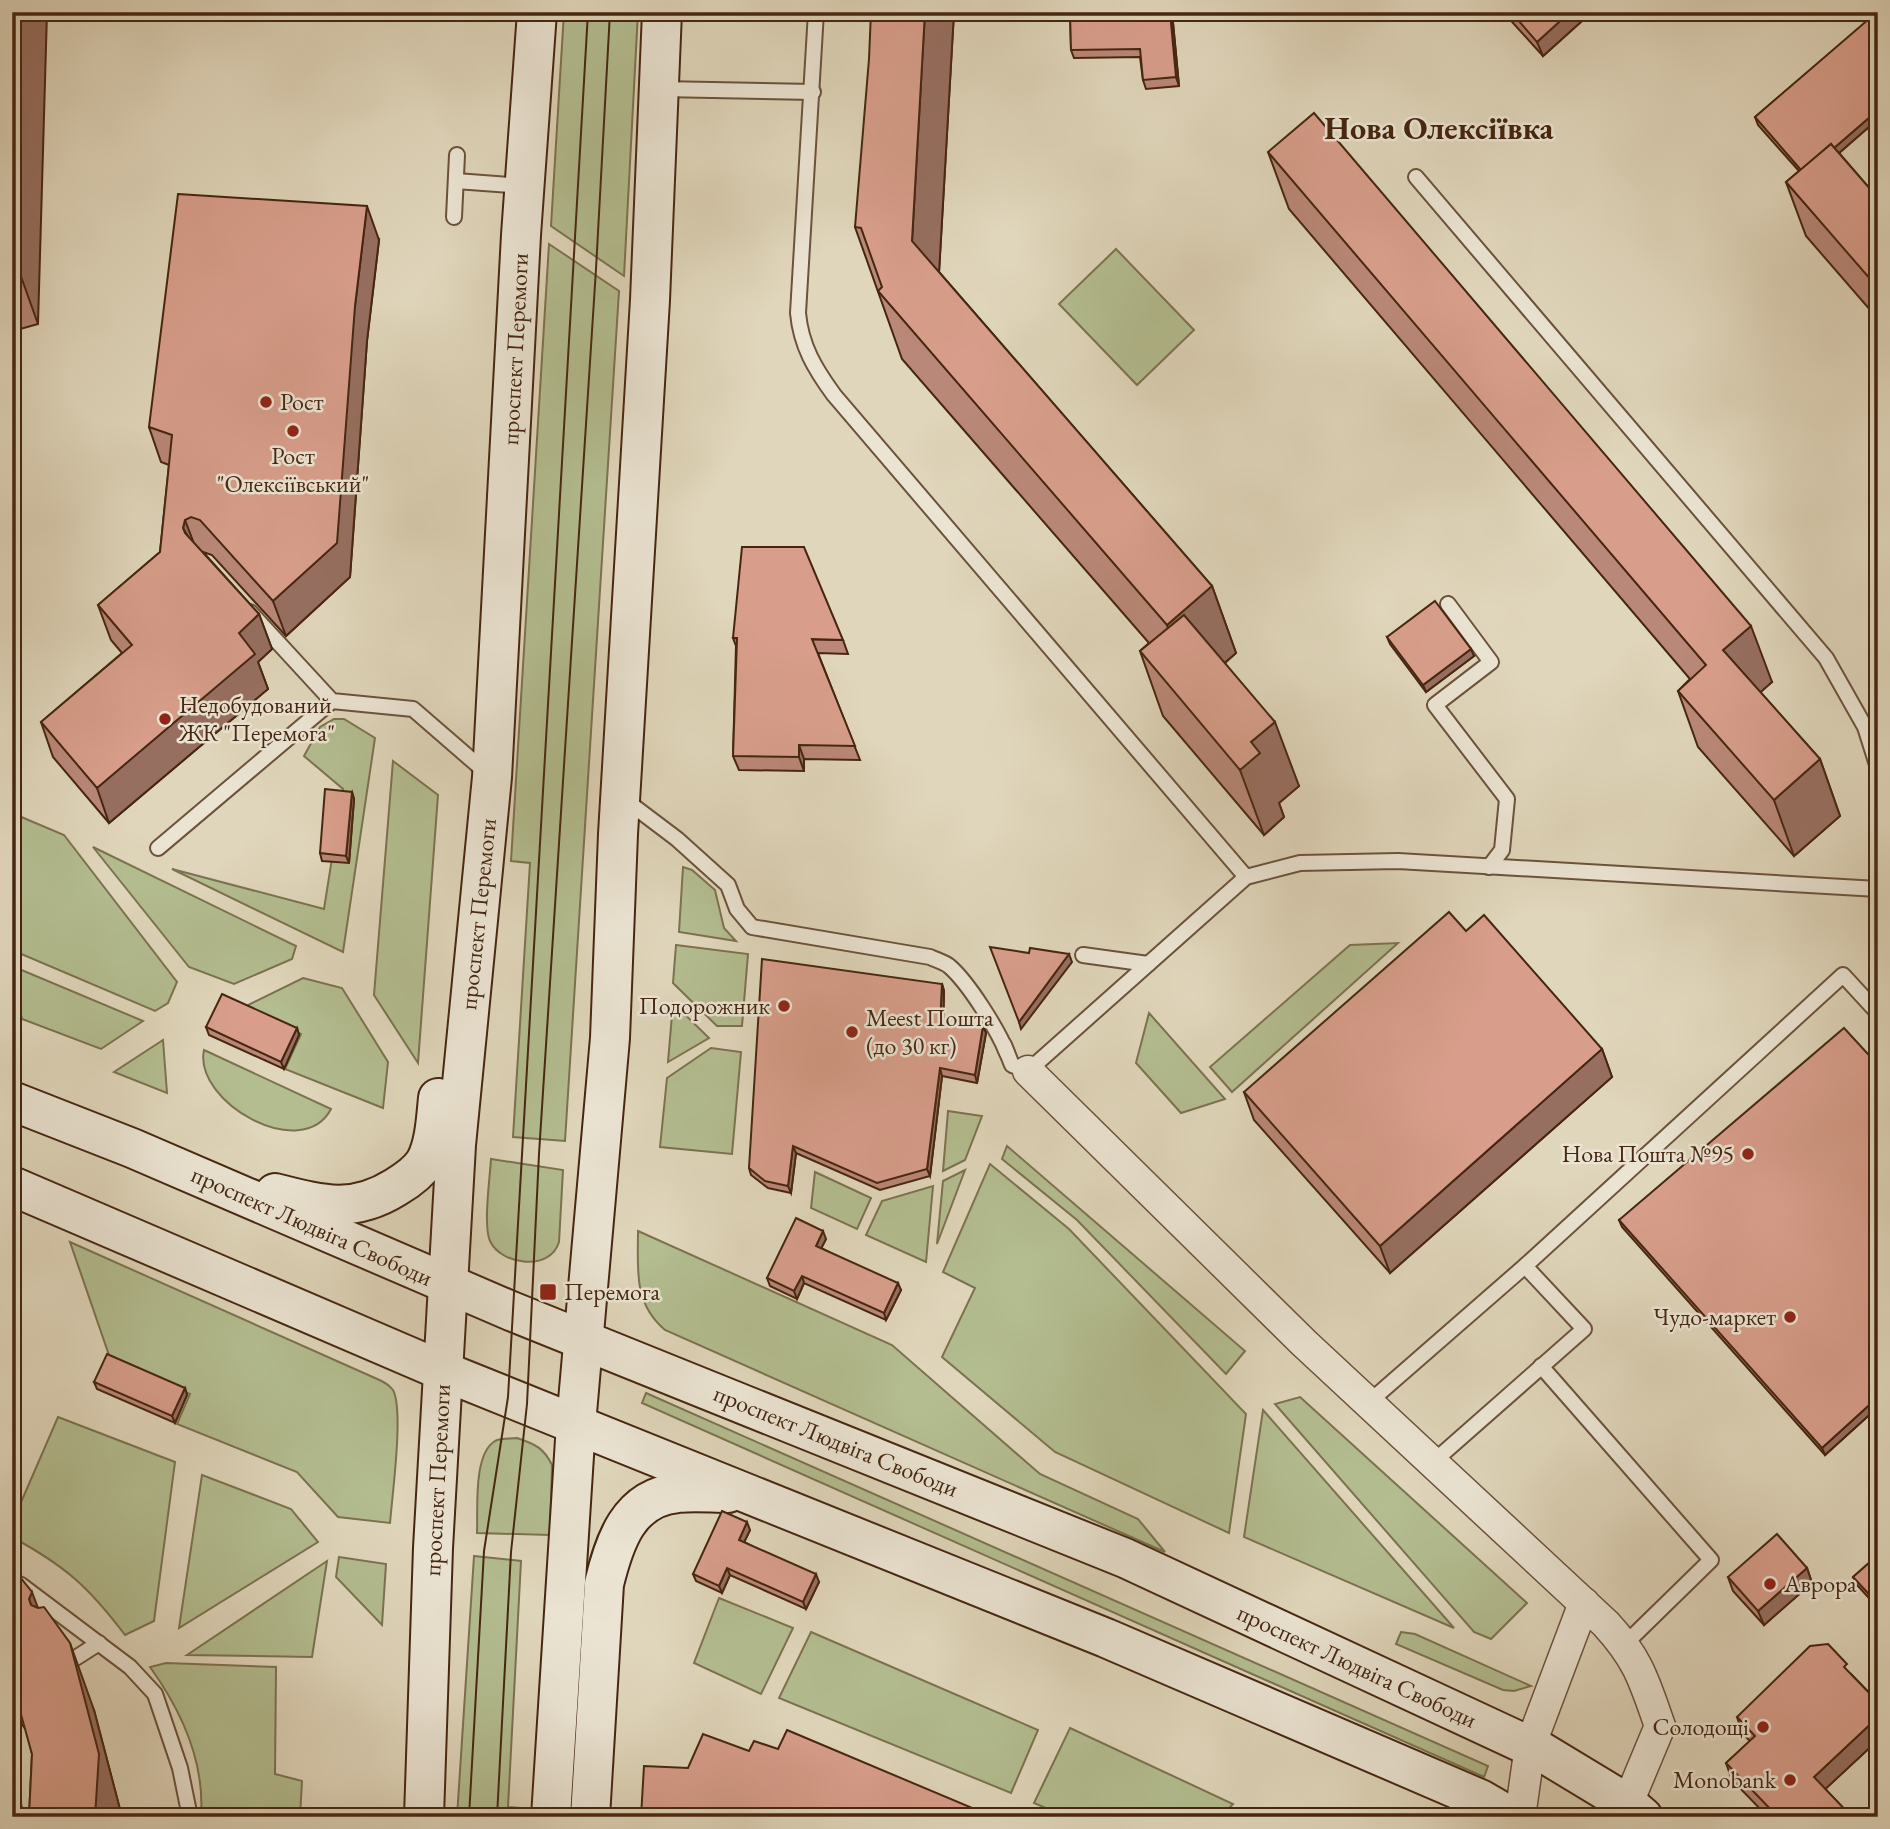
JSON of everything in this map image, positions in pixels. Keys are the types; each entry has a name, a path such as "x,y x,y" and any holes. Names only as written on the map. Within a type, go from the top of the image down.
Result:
{"main road":[{"name":"проспект Перемоги","path":"424,1817 433,1548 456,1145 492,777 520,249 537,12"},
{"path":"551,1817 576,1423 610,1038 621,796 650,300 662,12"},
{"path":"187,1172 298,1199 349,1206 379,1198 409,1179 425,1162 437,1114 466,809 492,777"},
{"name":"проспект Людвіга Свободи","path":"12,1101 187,1172 449,1286 1125,1558 1530,1746 1631,1813"},
{"path":"12,1186 443,1371 1105,1638 1480,1799 1511,1817"},
{"path":"590,1817 604,1584 612,1551 635,1511 655,1498 677,1493 748,1493"}],"street":[{"path":"1028,1071 1304,1343 1625,1644 1642,1674 1660,1726 1631,1813"},
{"path":"1520,1817 1530,1746 1584,1603"}],"lane":[{"path":"816,12 799,313 802,338 811,361 847,410 1246,877"},
{"path":"658,89 813,92"},
{"path":"454,217 457,155"},
{"path":"1416,177 1826,658 1865,727 1878,768"},
{"path":"456,181 526,186"},
{"path":"241,601 332,701 413,709 492,777"},
{"path":"1448,604 1491,662 1435,705 1507,800 1502,850 1489,867"},
{"path":"158,848 332,701"},
{"path":"621,796 677,839 728,885 737,909 752,927 929,957 948,965 962,979 998,1032 1012,1065 1028,1071 1246,877 1300,863 1398,861 1878,889"},
{"path":"1083,955 1148,964"},
{"path":"1368,1403 1525,1266 1843,975 1878,1013"},
{"path":"1433,1463 1584,1329 1525,1266"},
{"path":"1541,1366 1711,1560 1625,1644"},
{"path":"12,1581 22,1585 130,1667 155,1694 180,1768 190,1817"},
{"path":"63,1667 99,1643"},
{"path":"12,1800 16,1817"}],"green space":[{"path":"564,12 638,12 624,276 551,226"},
{"path":"549,244 619,291 565,1141 513,1137 530,863 511,861"},
{"path":"1116,249 1194,330 1137,385 1059,304"},
{"path":"334,719 344,719 375,738 343,952 172,869 324,909 343,789 304,756 320,727"},
{"path":"393,761 438,795 418,1063 374,995"},
{"path":"19,816 64,835 177,982 168,1003 155,1011 12,950 12,879"},
{"path":"93,847 296,946 292,959 234,984 189,967"},
{"path":"683,867 692,870 715,890 724,928 736,941 679,932"},
{"path":"1398,943 1232,1092 1210,1067 1350,945"},
{"path":"676,945 748,954 742,1026 717,1026 673,983"},
{"path":"12,966 143,1021 101,1049 22,1019 12,981"},
{"path":"303,978 342,988 388,1062 383,1108 285,1069 301,1034 242,1008"},
{"path":"673,1003 709,1038 668,1062"},
{"path":"1149,1013 1225,1099 1181,1113 1136,1063"},
{"path":"163,1040 167,1093 114,1072"},
{"path":"711,1048 741,1052 732,1154 660,1147 667,1078"},
{"path":"204,1050 331,1109 317,1124 297,1130 275,1128 253,1120 232,1106 215,1089 205,1070"},
{"path":"948,1111 982,1116 965,1160 943,1171"},
{"path":"1007,1146 1245,1351 1226,1374 1077,1220 1002,1159"},
{"path":"491,1159 563,1170 559,1242 554,1252 546,1258 525,1262 514,1260 504,1256 490,1241 487,1213"},
{"path":"990,1164 1069,1229 1246,1414 1229,1533 1055,1452 942,1357 975,1288 943,1272"},
{"path":"965,1170 937,1244 943,1181"},
{"path":"815,1172 871,1198 857,1229 811,1208"},
{"path":"933,1186 926,1262 866,1235 882,1201"},
{"path":"638,1231 892,1345 1040,1474 1138,1519 1165,1552 665,1330 655,1320 642,1297 638,1272"},
{"path":"70,1242 389,1386 396,1400 397,1416 390,1523 338,1517 297,1472 177,1424 190,1394 110,1358"},
{"path":"646,1393 1488,1766 1484,1777 642,1403"},
{"path":"1300,1397 1527,1603 1491,1639 1474,1632 1275,1404"},
{"path":"1263,1410 1454,1628 1244,1537"},
{"path":"58,1417 175,1462 154,1621 125,1635 87,1590 47,1558 12,1537 12,1523"},
{"path":"517,1438 538,1447 552,1465 550,1535 477,1533 478,1483 483,1457 495,1441"},
{"path":"202,1475 291,1509 318,1542 179,1628"},
{"path":"474,1556 521,1561 508,1807 532,1809 531,1817 457,1817"},
{"path":"339,1557 386,1564 382,1625 336,1577"},
{"path":"327,1561 312,1657 187,1655"},
{"path":"719,1598 793,1628 761,1694 694,1663"},
{"path":"811,1632 1038,1730 1011,1793 779,1698"},
{"path":"1401,1632 1415,1634 1531,1686 1514,1691 1503,1690 1396,1644"},
{"path":"166,1663 276,1667 275,1774 302,1781 300,1817 201,1817 199,1776 189,1737 172,1701 150,1667"},
{"path":"1070,1728 1233,1804 1221,1817 1066,1817 1034,1803"}],"building":[{"path":"12,12 21,12 12,258"},
{"path":"871,12 925,12 912,241 1212,586 1167,625 878,291 882,287 861,228 855,227"},
{"path":"1070,12 1170,12 1176,77 1143,80 1140,49 1071,50"},
{"path":"1511,12 1570,12 1537,42"},
{"path":"1877,12 1878,110 1834,148 1831,144 1801,170 1755,117"},
{"path":"1314,113 1751,626 1723,650 1820,759 1774,800 1678,691 1706,665 1268,152"},
{"path":"1831,144 1878,198 1878,288 1786,182"},
{"name":"Рост","path":"178,194 367,206 355,306 337,543 273,601 200,520 191,517 185,520 185,533 259,614 239,633 255,654 97,788 41,722 132,645 98,605 160,552 172,435 149,427"},
{"path":"742,547 804,547 843,640 812,639 855,746 799,745 799,757 733,756 737,638 733,638"},
{"path":"1435,601 1471,649 1423,685 1387,637"},
{"path":"1184,615 1275,722 1251,742 1260,753 1240,770 1140,651"},
{"path":"325,789 352,792 346,856 320,853"},
{"path":"1449,912 1466,931 1484,915 1602,1049 1380,1246 1244,1092"},
{"path":"990,947 1029,953 1030,948 1069,954 1019,1022"},
{"path":"762,959 942,984 940,1024 983,1026 975,1075 940,1068 927,1169 877,1183 793,1146 788,1186 765,1181 749,1168"},
{"path":"222,994 297,1028 281,1062 206,1027"},
{"name":"Чудо-маркет","path":"1844,1028 1878,1065 1878,1397 1822,1448 1619,1220"},
{"path":"796,1218 823,1231 816,1246 898,1283 884,1313 802,1276 794,1291 767,1278"},
{"path":"107,1354 185,1388 172,1416 94,1382"},
{"path":"722,1511 747,1522 739,1540 816,1574 803,1602 727,1568 719,1586 693,1574"},
{"path":"1777,1534 1807,1568 1758,1611 1728,1577"},
{"path":"1878,1555 1878,1604 1853,1577"},
{"path":"12,1572 20,1577 32,1592 29,1599 31,1605 44,1607 70,1643 99,1754 95,1817 29,1817 32,1754 12,1682"},
{"path":"1828,1644 1847,1664 1844,1667 1878,1702 1878,1717 1814,1777 1852,1817 1778,1817 1726,1763 1755,1736 1737,1717 1810,1646"},
{"path":"787,1730 991,1816 992,1813 1000,1817 641,1817 644,1766 688,1768 703,1734 749,1751 754,1741 778,1749"}],"tram line":[{"path":"469,1817 484,1551 508,1397 588,12"},
{"path":"497,1817 511,1552 527,1404 539,1154 610,12"}],"place":[{"name":"Рост","path":"266,402"},
{"name":"Рост \"Олексіївський\"","path":"293,431"},
{"name":"Недобудований ЖК \"Перемога\"","path":"165,719"},
{"name":"Подорожник","path":"784,1006"},
{"name":"Meest Пошта (до 30 кг)","path":"852,1032"},
{"name":"Нова Пошта №95","path":"1748,1154"},
{"name":"Перемога","path":"548,1292"},
{"name":"Чудо-маркет","path":"1790,1317"},
{"name":"Аврора","path":"1770,1584"},
{"name":"Солодощі","path":"1763,1727"},
{"name":"Monobank","path":"1790,1780"}],"district":[{"name":"Нова Олексіївка","path":"1439,128"}]}
